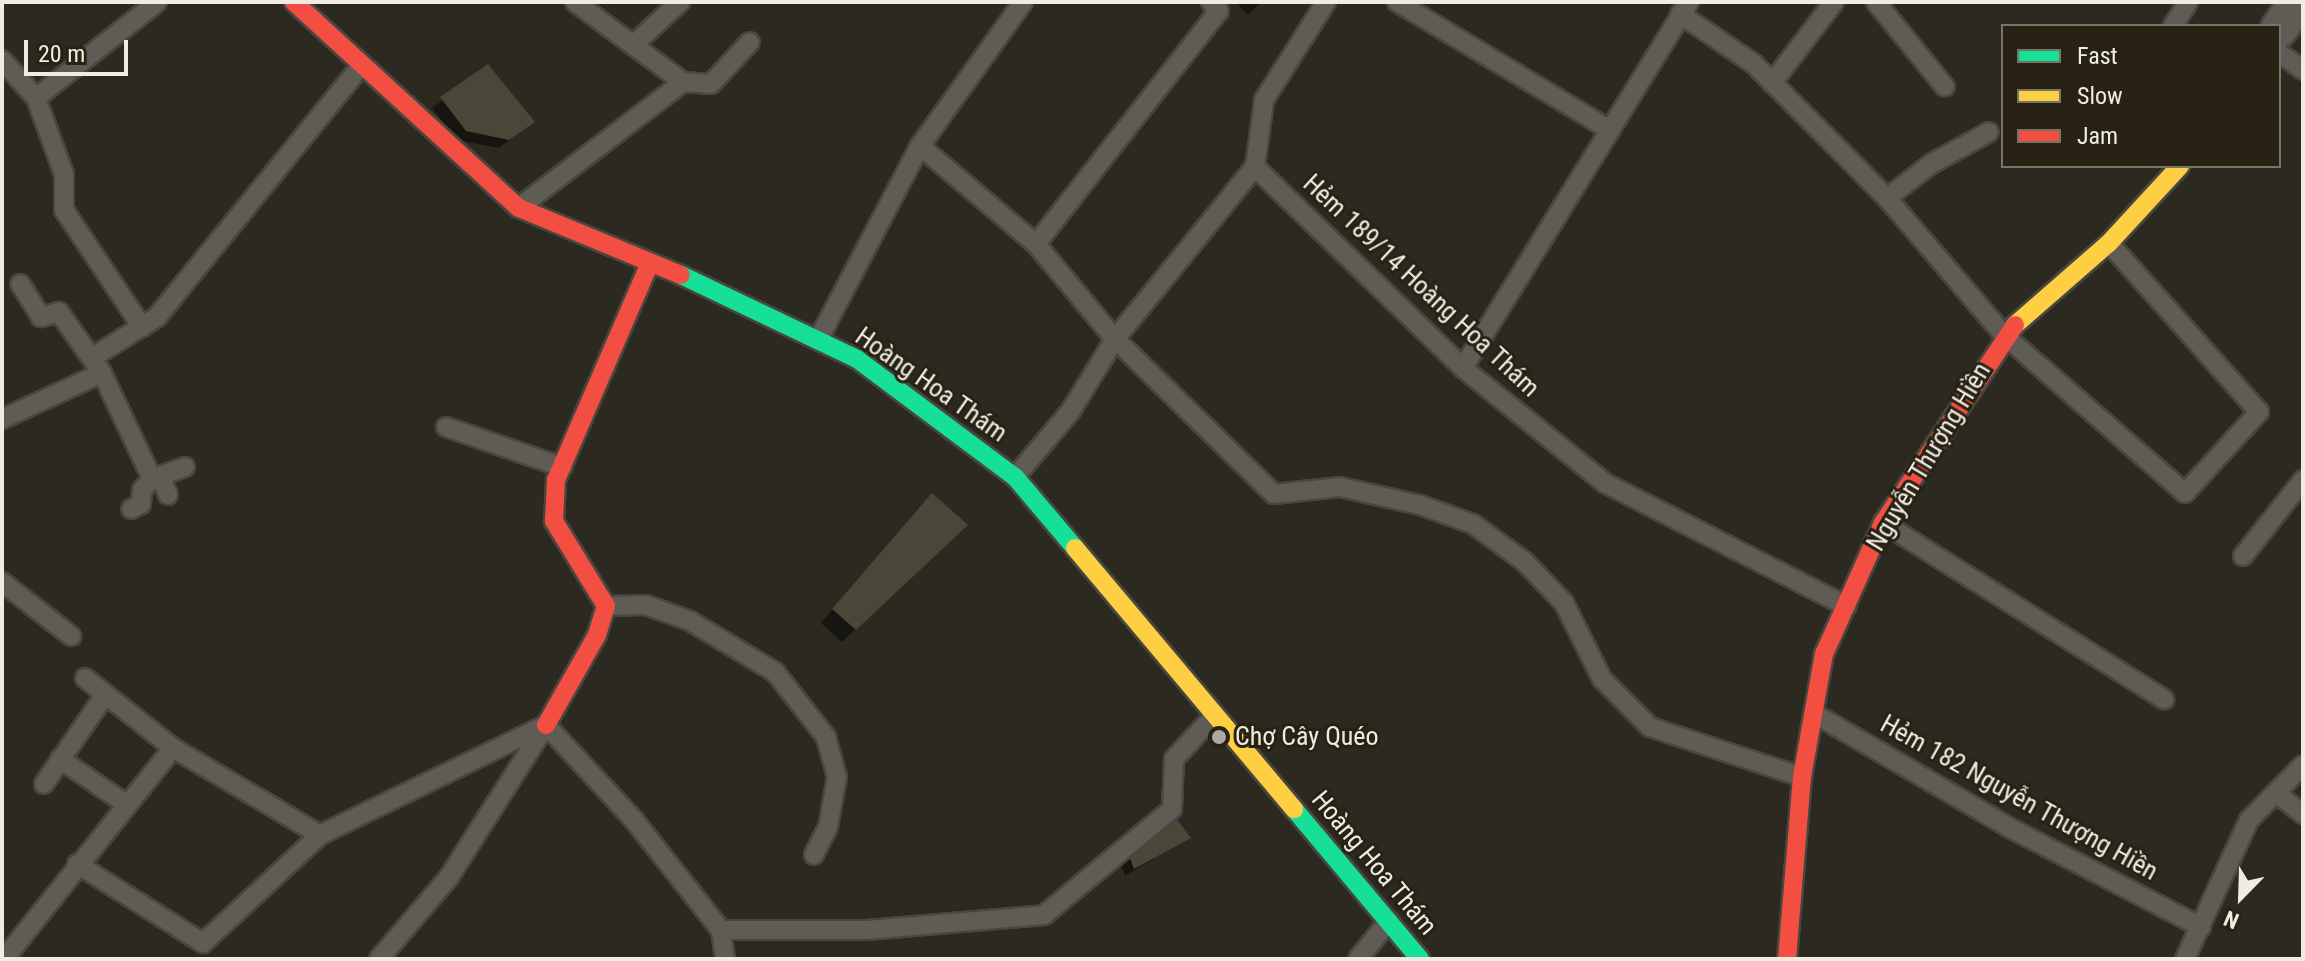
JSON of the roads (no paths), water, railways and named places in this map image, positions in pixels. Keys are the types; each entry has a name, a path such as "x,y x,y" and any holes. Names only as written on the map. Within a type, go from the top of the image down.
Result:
{"street":[{"name":"Hoàng Hoa Thám","path":"294,2 519,208 649,265 714,288 857,359 1015,477 1420,959"},
{"path":"2281,26 2297,2"},
{"name":"Nguyễn Thượng Hiền","path":"1787,959 1802,777 1824,654 1883,523 2004,335 2109,243 2178,168"},
{"path":"546,725 597,635 606,606 554,521 556,480 649,265"}],"lane":[{"path":"36,98 157,2"},
{"path":"575,2 683,82 711,84 750,42"},
{"path":"633,45 680,2"},
{"path":"818,340 920,146 1023,2"},
{"path":"1036,244 1219,11 1211,2"},
{"path":"1015,477 1070,412 1115,339 1255,167 1264,100 1326,2"},
{"path":"1397,2 1610,130"},
{"path":"1772,83 1834,2"},
{"path":"1876,2 1945,87"},
{"path":"2174,24 2188,2"},
{"path":"1463,368 1684,8 1754,64 1887,198 2004,335 2185,493 2259,412 2109,243"},
{"path":"2281,54 2303,70"},
{"path":"2,60 36,98 64,174 64,210 142,327"},
{"path":"2,419 98,365 157,317 362,65"},
{"path":"519,208 683,82"},
{"path":"1887,198 1931,164 1989,132"},
{"path":"920,146 1036,244 1115,339 1274,494 1340,487 1420,505 1473,524 1525,562 1564,603 1602,679 1650,727 1802,777"},
{"name":"Hẻm 189/14 Hoàng Hoa Thám","path":"1255,167 1463,368 1605,483 1846,606"},
{"path":"20,284 41,317 59,312 98,365 152,479"},
{"path":"446,427 562,467"},
{"path":"131,509 141,504 142,490 152,479 185,467"},
{"path":"152,479 162,480 168,495"},
{"path":"2243,556 2303,480"},
{"path":"1883,523 2164,699"},
{"path":"2,582 71,636"},
{"path":"606,606 646,605 690,621 775,672 826,737 837,777 828,827 814,855"},
{"path":"85,678 173,748 320,835"},
{"path":"44,784 105,695"},
{"name":"Hẻm 182 Nguyễn Thượng Hiền","path":"1813,713 2012,829 2201,927"},
{"path":"721,930 867,930 1044,915 1172,809 1174,759 1214,716"},
{"path":"77,864 203,943 320,835 546,725"},
{"path":"546,725 634,820 721,930 725,959"},
{"path":"379,959 458,864 546,725"},
{"path":"4,959 77,864 173,748"},
{"path":"60,759 126,804"},
{"path":"2185,959 2249,820 2303,765"},
{"path":"2276,793 2303,814"},
{"path":"1358,959 1389,921"}],"place":[{"name":"Chợ Cây Quéo","path":"1219,737"}]}
